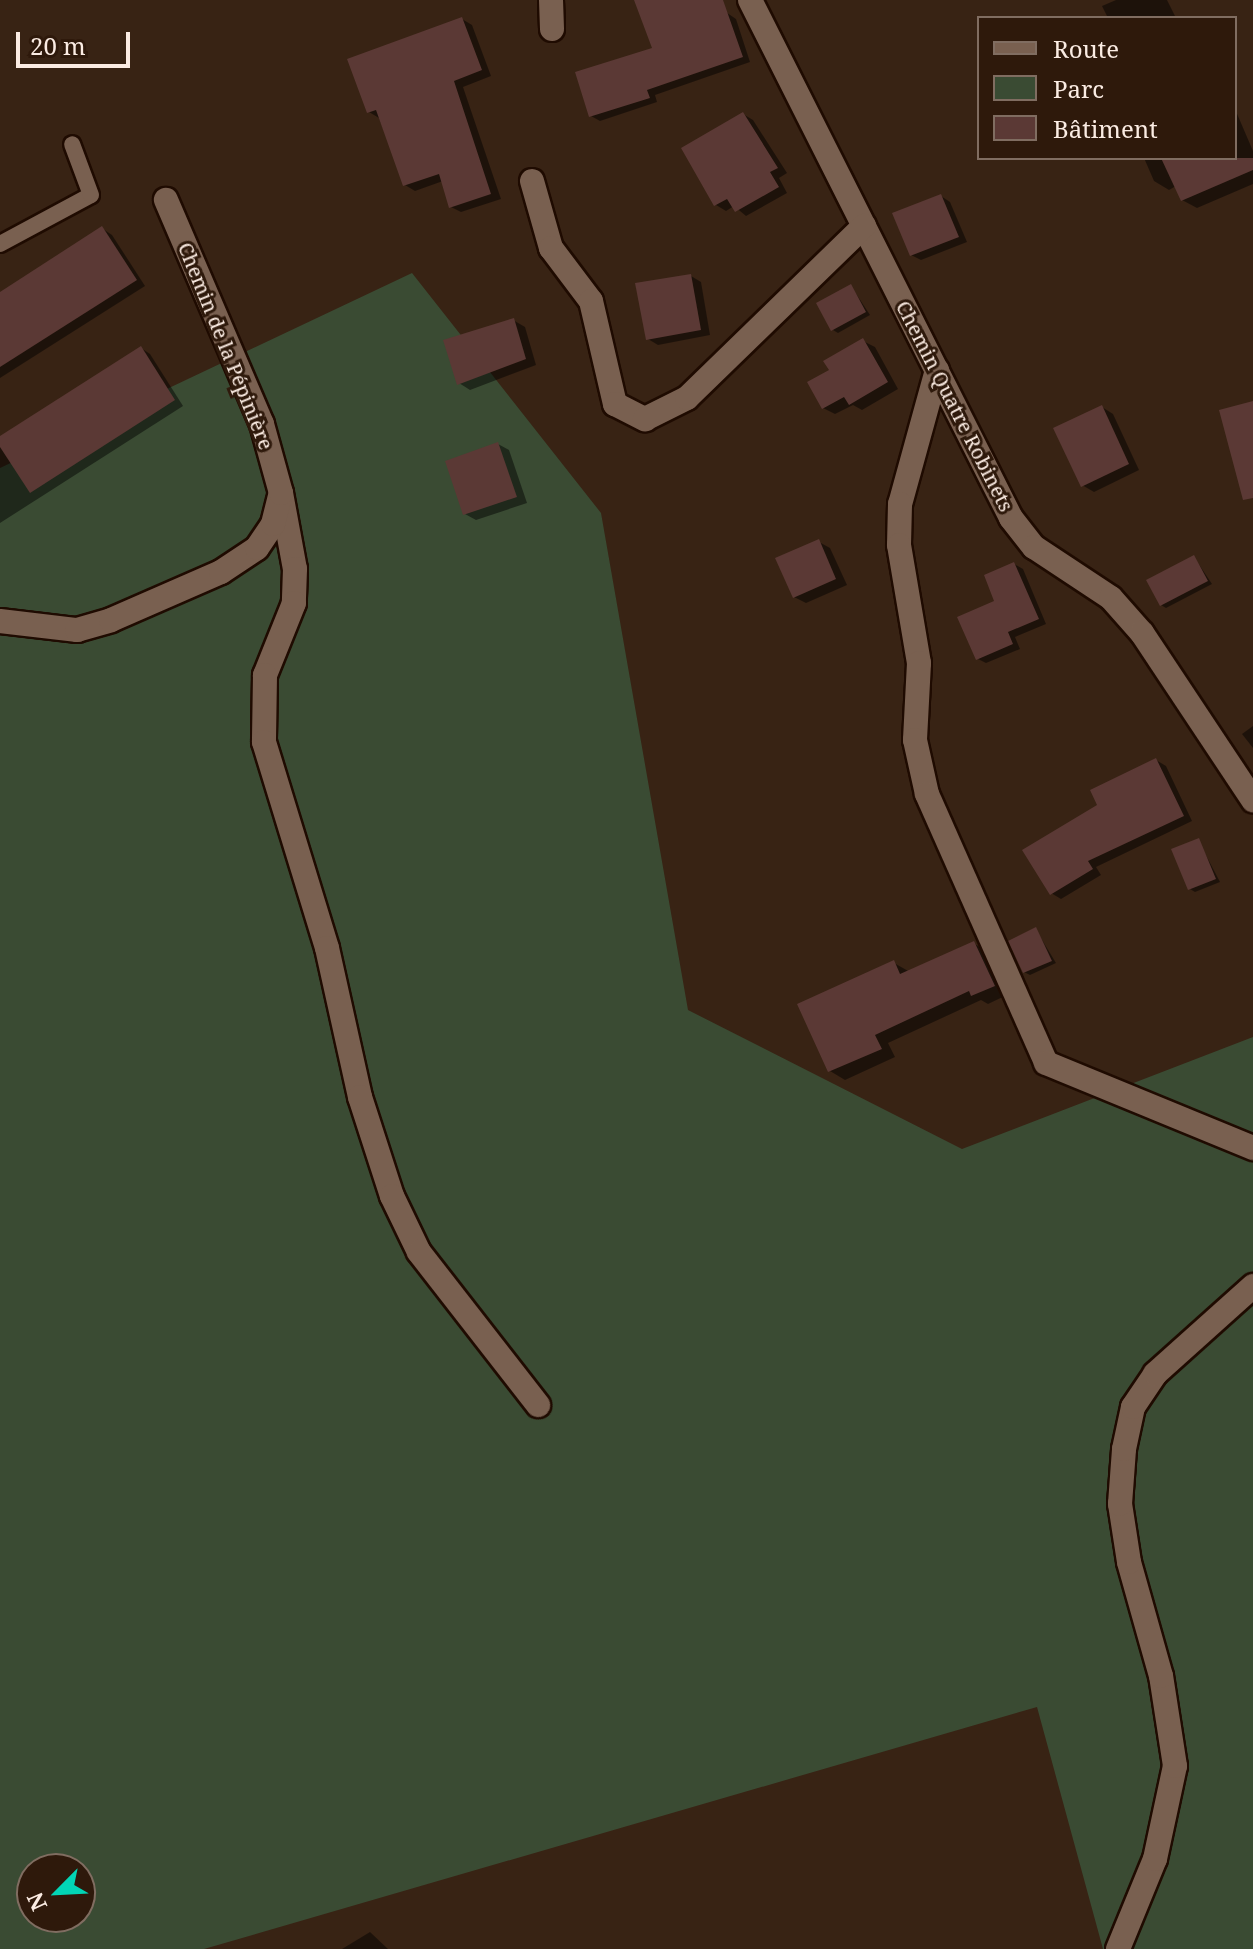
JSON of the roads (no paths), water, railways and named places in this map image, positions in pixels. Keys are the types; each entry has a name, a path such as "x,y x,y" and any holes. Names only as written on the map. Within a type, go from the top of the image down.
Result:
{"street":[{"path":"551,0 552,29"},
{"name":"Chemin Quatre Robinets","path":"750,0 1011,518 1034,547 1111,598 1142,633 1253,800"},
{"path":"532,181 551,248 591,301 615,404 645,419 687,398 864,226"},
{"name":"Chemin de la Pépinière","path":"166,200 262,424 281,493 295,569 294,603 265,675 264,742 327,948 360,1097 392,1196 419,1252 538,1405"},
{"path":"937,370 900,504 899,545 919,663 915,740 927,794 1046,1063 1160,1115 1253,1148"},
{"path":"0,621 77,630 221,572 257,548 273,524 281,493"},
{"path":"1118,1949 1155,1859 1175,1766 1161,1676 1129,1562 1120,1504 1124,1449 1133,1407 1155,1374 1253,1286"}],"lane":[{"path":"0,244 91,195 72,144"}]}
